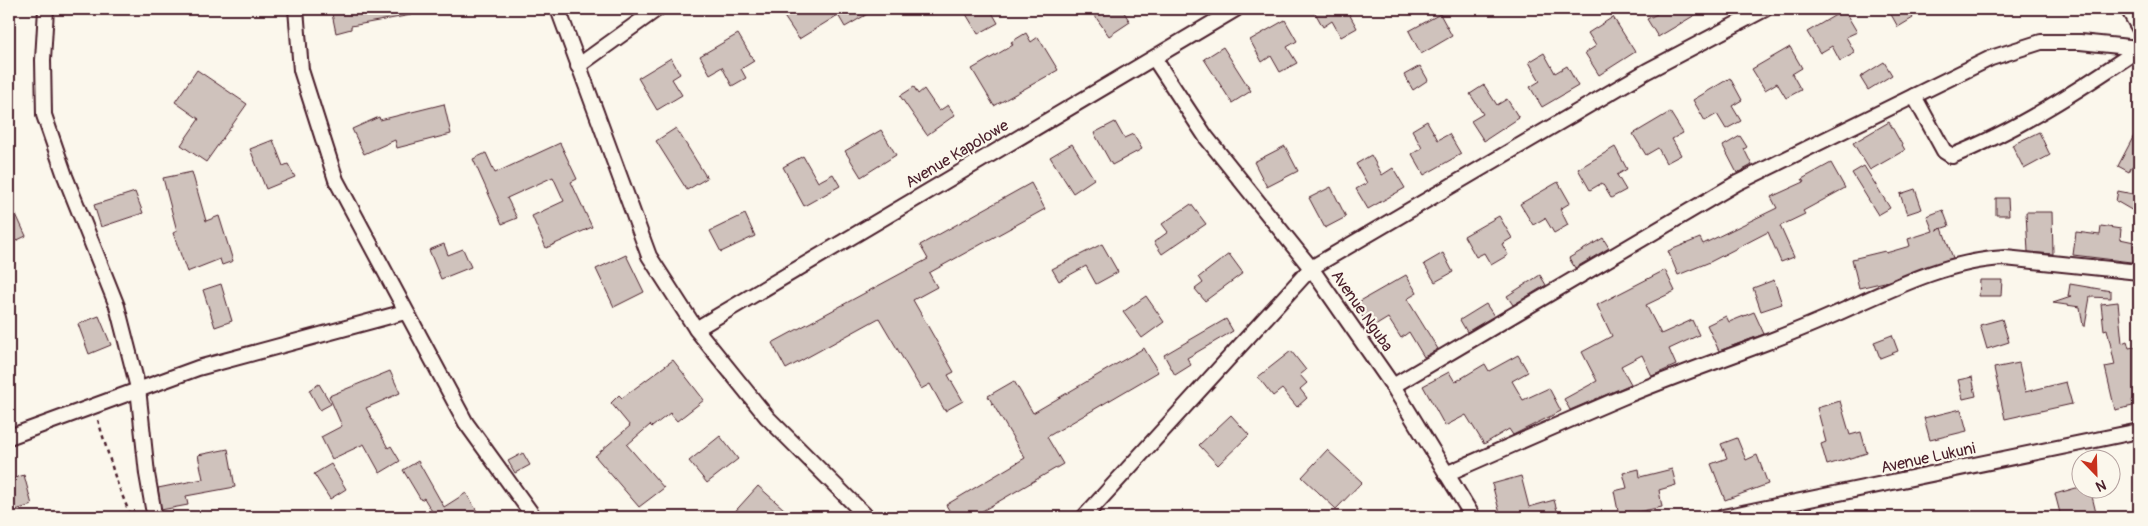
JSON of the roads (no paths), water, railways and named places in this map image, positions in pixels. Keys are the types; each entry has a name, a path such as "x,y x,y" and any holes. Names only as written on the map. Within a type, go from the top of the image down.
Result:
{"street":[{"path":"46,9 43,60 44,115 65,176 117,306 138,388 147,474 153,508"},
{"path":"296,9 301,70 336,180 466,423 534,517"},
{"path":"558,9 649,256 696,329 767,417 866,517"},
{"path":"578,66 657,9"},
{"name":"Avenue Kapolowe","path":"696,329 1236,9"},
{"path":"1084,517 1311,268 1647,72 1765,9"},
{"path":"2128,9 2139,28"},
{"path":"1393,386 1737,183 1991,58 2040,42 2080,42 2139,49"},
{"path":"1914,96 1944,151 1952,156 1976,147 2097,79 2139,49"},
{"name":"Avenue Nguba","path":"1154,58 1206,137 1311,268 1393,386 1473,517"},
{"path":"1446,474 1624,396 1809,326 1911,282 1957,266 1984,259 2006,258 2139,272"},
{"path":"9,436 93,404 198,368 405,312"},
{"name":"Avenue Lukuni","path":"1723,517 2139,431"}]}
